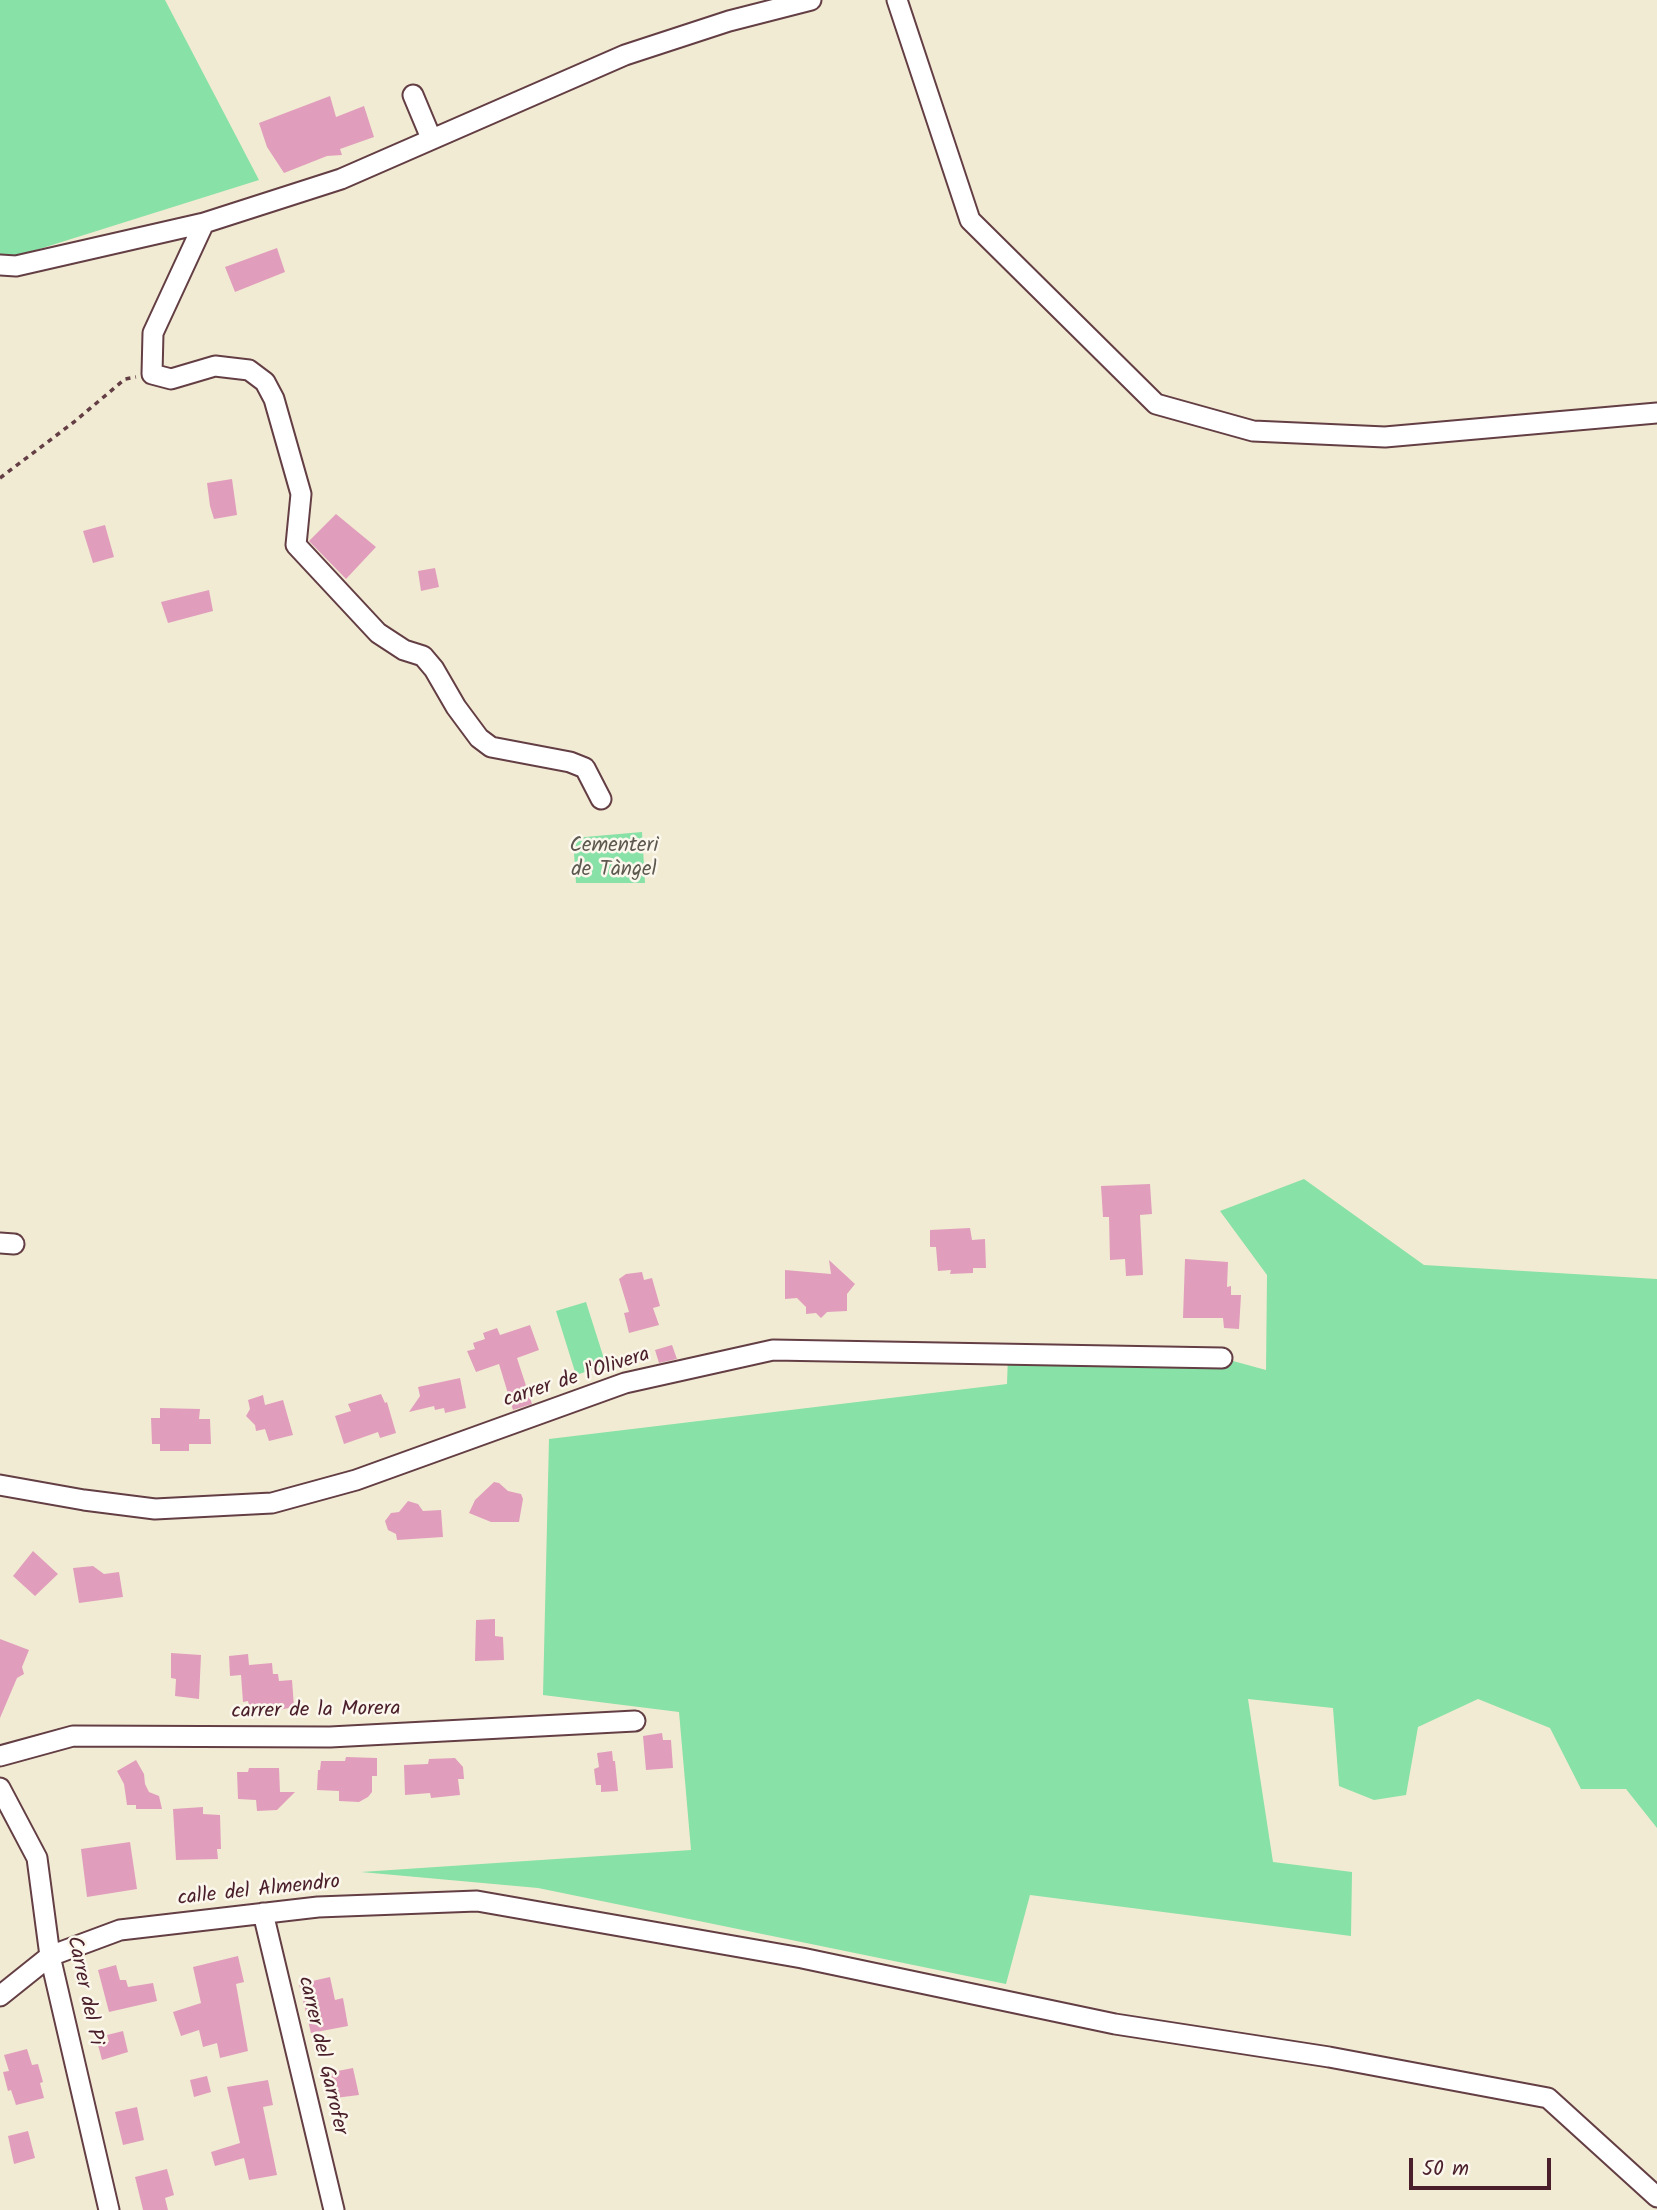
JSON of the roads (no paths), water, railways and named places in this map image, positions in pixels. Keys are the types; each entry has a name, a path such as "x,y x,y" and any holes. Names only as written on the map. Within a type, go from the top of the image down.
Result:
{"street":[{"path":"0,265 16,266 204,223 341,178 625,55 680,36 811,0"},
{"path":"897,0 970,220 1156,404 1253,431 1385,437 1657,413"},
{"path":"413,95 431,138"},
{"path":"204,223 153,333 152,373 171,379 215,366 248,370 265,382 274,399 301,494 296,545 378,632 404,650 423,656 479,738 492,747 570,762 586,768 601,799"},
{"name":"carrer de l'Olivera","path":"0,1485 155,1509 272,1503 356,1480 625,1383 773,1350 1222,1359"},
{"name":"carrer de la Morera","path":"0,1756 73,1736 330,1737 635,1721"},
{"name":"Carrer del Pi","path":"0,1788 37,1858 50,1956 109,2210"},
{"name":"calle del Almendro","path":"0,1996 50,1956 120,1930 318,1907 477,1901 802,1958 1115,2024 1329,2057 1548,2098 1657,2197"},
{"name":"carrer del Garrofer","path":"263,1913 334,2210"}],"park label":[{"name":"Cementeri de Tàngel","path":"614,859"}]}
